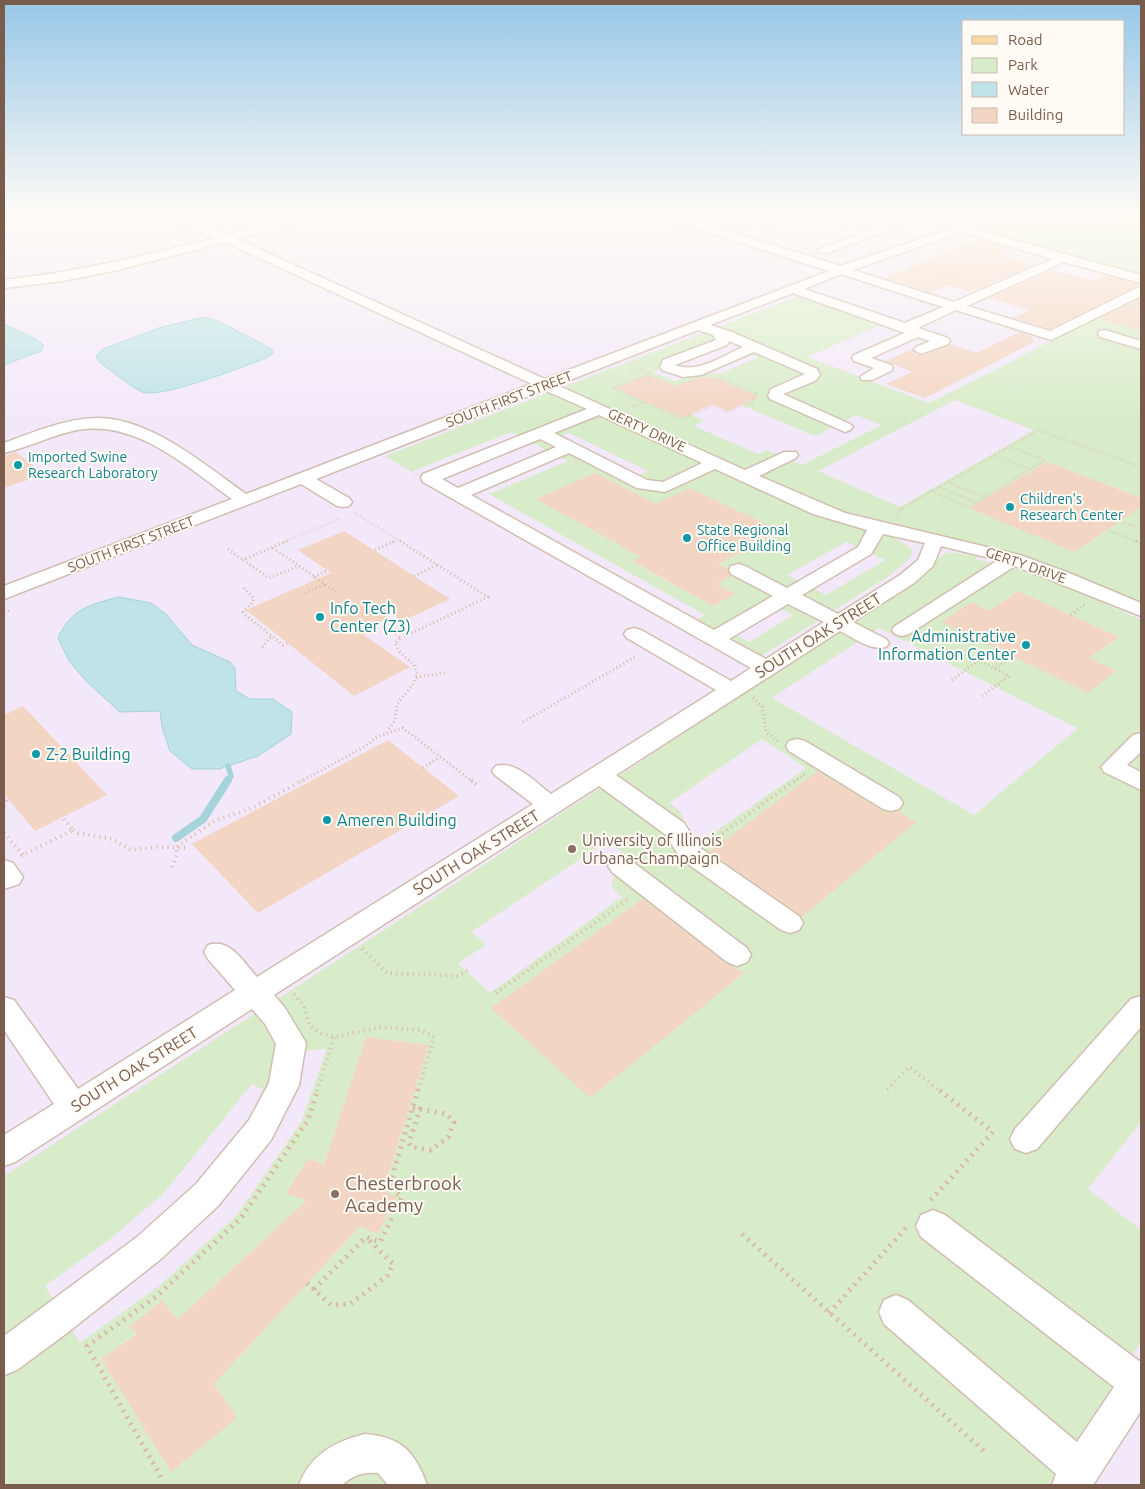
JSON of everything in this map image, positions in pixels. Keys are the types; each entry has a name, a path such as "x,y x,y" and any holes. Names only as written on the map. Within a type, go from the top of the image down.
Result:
{"street":[{"path":"4,284 17,282"},
{"name":"GERTY DRIVE","path":"323,282 819,510 885,531 935,540 1013,559 1137,602"},
{"name":"SOUTH FIRST STREET","path":"4,593 809,282"},
{"path":"807,291 833,282"},
{"path":"873,282 911,294"},
{"path":"882,282 1051,336 1141,291"},
{"path":"867,377 886,368 859,358 956,306 1008,282"},
{"path":"792,289 943,341 921,350"},
{"path":"699,326 812,372 813,375 810,378 776,392 775,396 845,427"},
{"path":"719,334 723,339 722,342 668,363 667,367 683,373 701,370 754,348"},
{"path":"1105,334 1141,345"},
{"path":"601,409 429,478 766,668"},
{"path":"4,448 76,426 100,423 116,424 132,428 152,439 244,500"},
{"path":"541,433 643,484 665,487 716,462"},
{"path":"458,494 569,447"},
{"path":"746,476 790,454"},
{"path":"303,478 343,502"},
{"path":"714,639 865,550 885,531"},
{"name":"SOUTH OAK STREET","path":"4,1152 599,774 741,693 766,668 918,571 926,562 935,540"},
{"path":"902,630 1013,559"},
{"path":"738,570 879,643"},
{"path":"634,634 741,693"},
{"path":"1141,740 1112,767 1141,782"},
{"path":"791,745 892,803"},
{"path":"504,771 550,805"},
{"path":"599,774 675,829 690,853 790,922"},
{"path":"4,880 10,877 15,860"},
{"path":"621,866 737,955"},
{"path":"4,1357 55,1321 149,1248 207,1195 260,1130 284,1085 291,1043 275,1016 218,952"},
{"path":"1026,1139 1141,1007"},
{"path":"4,1008 74,1107"},
{"path":"896,1312 1076,1478 1140,1381 925,1216"},
{"path":"318,1485 323,1476 336,1463 352,1455 368,1453 383,1456 396,1465 408,1485"}],"path":[{"path":"651,374 613,388 682,419 713,406 727,412 753,402 756,394 716,377"},
{"path":"885,531 899,510 1038,430 1141,468"},
{"path":"930,491 968,506 1045,460 1009,447"},
{"path":"994,456 1030,470"},
{"path":"947,482 984,497"},
{"path":"938,487 975,502"},
{"path":"243,560 355,513 488,597 401,638 395,643 400,654 407,657 417,670 416,677 398,700 394,710 395,721 387,731"},
{"path":"1120,521 1141,529"},
{"path":"1108,530 1141,543"},
{"path":"375,550 398,540"},
{"path":"272,547 339,594"},
{"path":"228,549 269,578 299,566"},
{"path":"414,576 437,565"},
{"path":"314,577 328,570"},
{"path":"306,593 325,584"},
{"path":"244,588 254,598 253,602 243,612 244,614 283,644 287,643"},
{"path":"379,623 401,638"},
{"path":"262,647 272,636"},
{"path":"523,722 654,646"},
{"path":"396,658 400,654"},
{"path":"996,669 1012,656"},
{"path":"952,680 979,660 1009,676 982,696"},
{"path":"416,677 445,673"},
{"path":"741,693 762,707 766,732 791,745"},
{"path":"176,847 216,820 252,808 364,747 373,737 387,731 403,728 477,786"},
{"path":"423,768 440,757"},
{"path":"706,845 810,770"},
{"path":"4,806 6,798"},
{"path":"62,818 78,833 112,839 131,850 185,848"},
{"path":"4,833 15,860 73,830"},
{"path":"172,867 177,855 176,847"},
{"path":"496,993 627,900"},
{"path":"362,948 387,973 458,976 471,968"},
{"path":"294,994 304,1006 310,1026 321,1033 334,1037 381,1027 422,1030 434,1037 389,1187 402,1197 380,1242 366,1237"},
{"path":"161,1477 87,1346 156,1296 241,1218 308,1120 334,1037"},
{"path":"829,1313 925,1216 993,1132 909,1066 887,1089"},
{"path":"413,1108 446,1114 454,1122 448,1137 443,1138 435,1147 428,1151 412,1147 409,1143 420,1110"},
{"path":"742,1234 984,1451"},
{"path":"307,1283 331,1305 350,1304 387,1276 393,1264 366,1237"},
{"path":"314,1289 366,1237"}],"shaded area":[{"name":"University of Illinois Urbana-Champaign","path":"4,282 1141,282 1141,1485 4,1485"}],"green space":[{"path":"801,295 885,323 807,357 929,403 1141,296 1141,498 1047,462 970,508 1074,552 1141,507 1141,603 1091,581 1015,554 962,541 893,530 878,530 913,550 910,558 892,574 744,667 727,655 385,456","holes":["731,341 734,346 740,345 749,355 758,357 720,374 696,373 675,381 652,372","649,375 676,386 699,377 716,378 752,394 749,402 741,405 815,436 857,415 882,425 802,465 767,450 758,454 694,426 704,421 690,414 682,418 616,388","955,400 1034,430 900,507 818,471","511,432 568,461 489,494 705,615 683,628 413,471","569,433 648,471 627,481 548,441","537,499 656,504 779,531 718,564 736,573 716,584 734,594 713,606 633,562 652,552 627,549","846,542 885,560 826,595 787,575","765,601 793,615 749,642 722,628"]},
{"path":"947,552 978,556 975,559 1007,567 1015,567 1078,591 1141,620 1141,1122 1088,1189 1141,1230 1141,1342 1049,1485 4,1485 4,1176 404,917 925,575 940,557","holes":["1018,591 1119,637 1102,649 1077,638 1054,642 1116,671 942,622 971,602 1030,630 1001,602","879,628 1078,728 974,815 772,698","762,739 806,768 702,841 691,833 679,810 669,803","607,841 621,851 611,886 622,897 490,993 458,963 486,945 471,932","366,1037 429,1045 383,1191 397,1198 377,1234 360,1226 214,1384 237,1418 171,1472 101,1359 137,1333 130,1327 163,1300 177,1320 307,1200 286,1194 308,1158 324,1165","327,1049 301,1122 237,1215 159,1286 80,1343 45,1286 110,1239 163,1194 252,1084 270,1093 280,1053"]}],"water":[{"path":"205,317 218,321 272,349 273,354 202,381 152,393 142,392 132,386 98,361 96,356 103,349 162,327"},
{"path":"4,324 36,339 44,346 41,351 4,365"},
{"path":"118,597 151,603 166,614 192,645 230,662 235,669 236,691 250,699 273,699 292,712 291,734 258,756 219,769 192,769 170,751 162,727 160,711 120,712 86,681 69,661 58,638 63,628 75,614 90,606"}],"building":[{"path":"899,282 993,282 971,292 947,285 930,292"},
{"path":"1024,282 1132,282 1141,285 1050,329 1014,318 1030,310 989,298"},
{"path":"1141,298 1141,331 1099,319"},
{"path":"1020,332 1031,336 1034,342 925,398 886,384 912,372 885,361 913,349 913,352 922,356 950,344 976,353"},
{"path":"649,375 676,386 699,377 716,378 759,397 728,411 713,404 682,418 616,388"},
{"name":"Imported Swine Research Laboratory","path":"16,452 44,474 4,488 4,456"},
{"name":"Children's Research Center","path":"1047,462 1141,498 1141,507 1074,552 969,508"},
{"name":"State Regional Office Building","path":"595,473 656,504 690,488 780,531 718,564 728,569 731,576 716,584 735,594 713,606 632,561 641,557 536,499"},
{"name":"Info Tech Center (Z3)","path":"344,531 450,599 403,621 391,613 364,635 410,667 354,696 246,610 331,573 298,550"},
{"name":"Administrative Information Center","path":"1018,591 1119,637 1089,658 1116,671 1088,693 942,622 971,602 989,611"},
{"name":"Z-2 Building","path":"23,706 107,795 35,831 4,794 4,715"},
{"name":"Ameren Building","path":"388,740 459,796 258,913 192,844"},
{"path":"818,771 882,811 891,813 897,811 916,822 802,917 709,852"},
{"path":"643,899 726,963 744,973 590,1098 491,1008"},
{"path":"366,1037 429,1045 383,1191 397,1197 377,1234 360,1226 214,1384 237,1418 171,1472 101,1359 137,1334 129,1327 163,1300 177,1320 307,1200 286,1194 308,1158 324,1165"}],"waterway":[{"path":"227,782 231,776 228,766"},
{"path":"176,838 203,819 228,780"}],"place":[{"name":"Imported Swine Research Laboratory","path":"18,465"},
{"name":"Children's Research Center","path":"1010,507"},
{"name":"State Regional Office Building","path":"687,538"},
{"name":"Info Tech Center (Z3)","path":"320,617"},
{"name":"Administrative Information Center","path":"1026,645"},
{"name":"Z-2 Building","path":"36,754"},
{"name":"Ameren Building","path":"327,820"},
{"name":"University of Illinois Urbana-Champaign","path":"572,849"},
{"name":"Chesterbrook Academy","path":"335,1194"}]}
